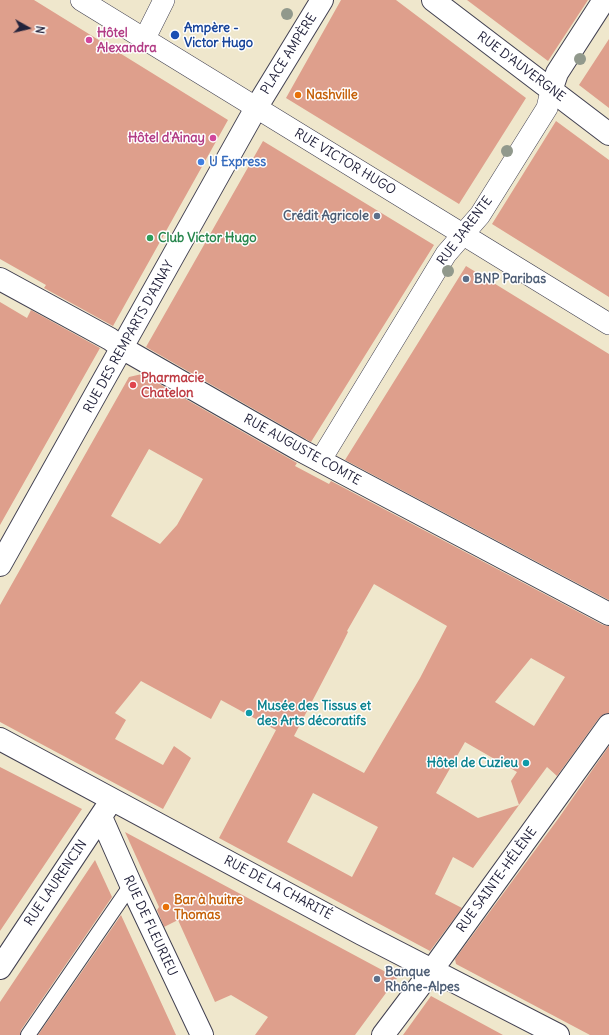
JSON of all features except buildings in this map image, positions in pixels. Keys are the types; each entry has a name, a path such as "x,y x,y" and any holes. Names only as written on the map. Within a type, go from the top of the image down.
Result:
{"street":[{"name":"RUE VICTOR HUGO","path":"80,0 609,324"},
{"path":"144,40 164,0"},
{"name":"PLACE AMPÈRE","path":"256,108 322,0"},
{"name":"RUE D'AUVERGNE","path":"433,0 609,134"},
{"name":"RUE JARENTE","path":"320,461 446,254 480,215 547,108 557,73 604,0"},
{"name":"RUE DES REMPARTS D'AINAY","path":"0,565 256,108"},
{"name":"RUE AUGUSTE COMTE","path":"0,279 110,339 122,348 320,461 609,614"},
{"name":"RUE SAINTE-HÉLÈNE","path":"383,1035 432,970 609,725"},
{"name":"RUE DE LA CHARITÉ","path":"0,739 106,808 432,970 558,1035"},
{"name":"RUE DE FLEURIEU","path":"106,808 131,885 202,1035"},
{"name":"RUE LAURENCIN","path":"0,968 106,808"}],"lane":[{"path":"28,1035 131,885"}],"place":[{"name":"Ampère - Victor Hugo","path":"175,35"},
{"name":"Hôtel Alexandra","path":"89,40"},
{"name":"Nashville","path":"298,95"},
{"name":"Hôtel d'Ainay","path":"213,138"},
{"name":"U Express","path":"201,162"},
{"name":"Crédit Agricole","path":"377,216"},
{"name":"Club Victor Hugo","path":"150,238"},
{"name":"BNP Paribas","path":"466,279"},
{"name":"Pharmacie Chatelon","path":"133,385"},
{"name":"Musée des Tissus et des Arts décoratifs","path":"249,713"},
{"name":"Hôtel de Cuzieu","path":"526,763"},
{"name":"Bar à huitre Thomas","path":"166,907"},
{"name":"Banque Rhône-Alpes","path":"377,979"}]}
